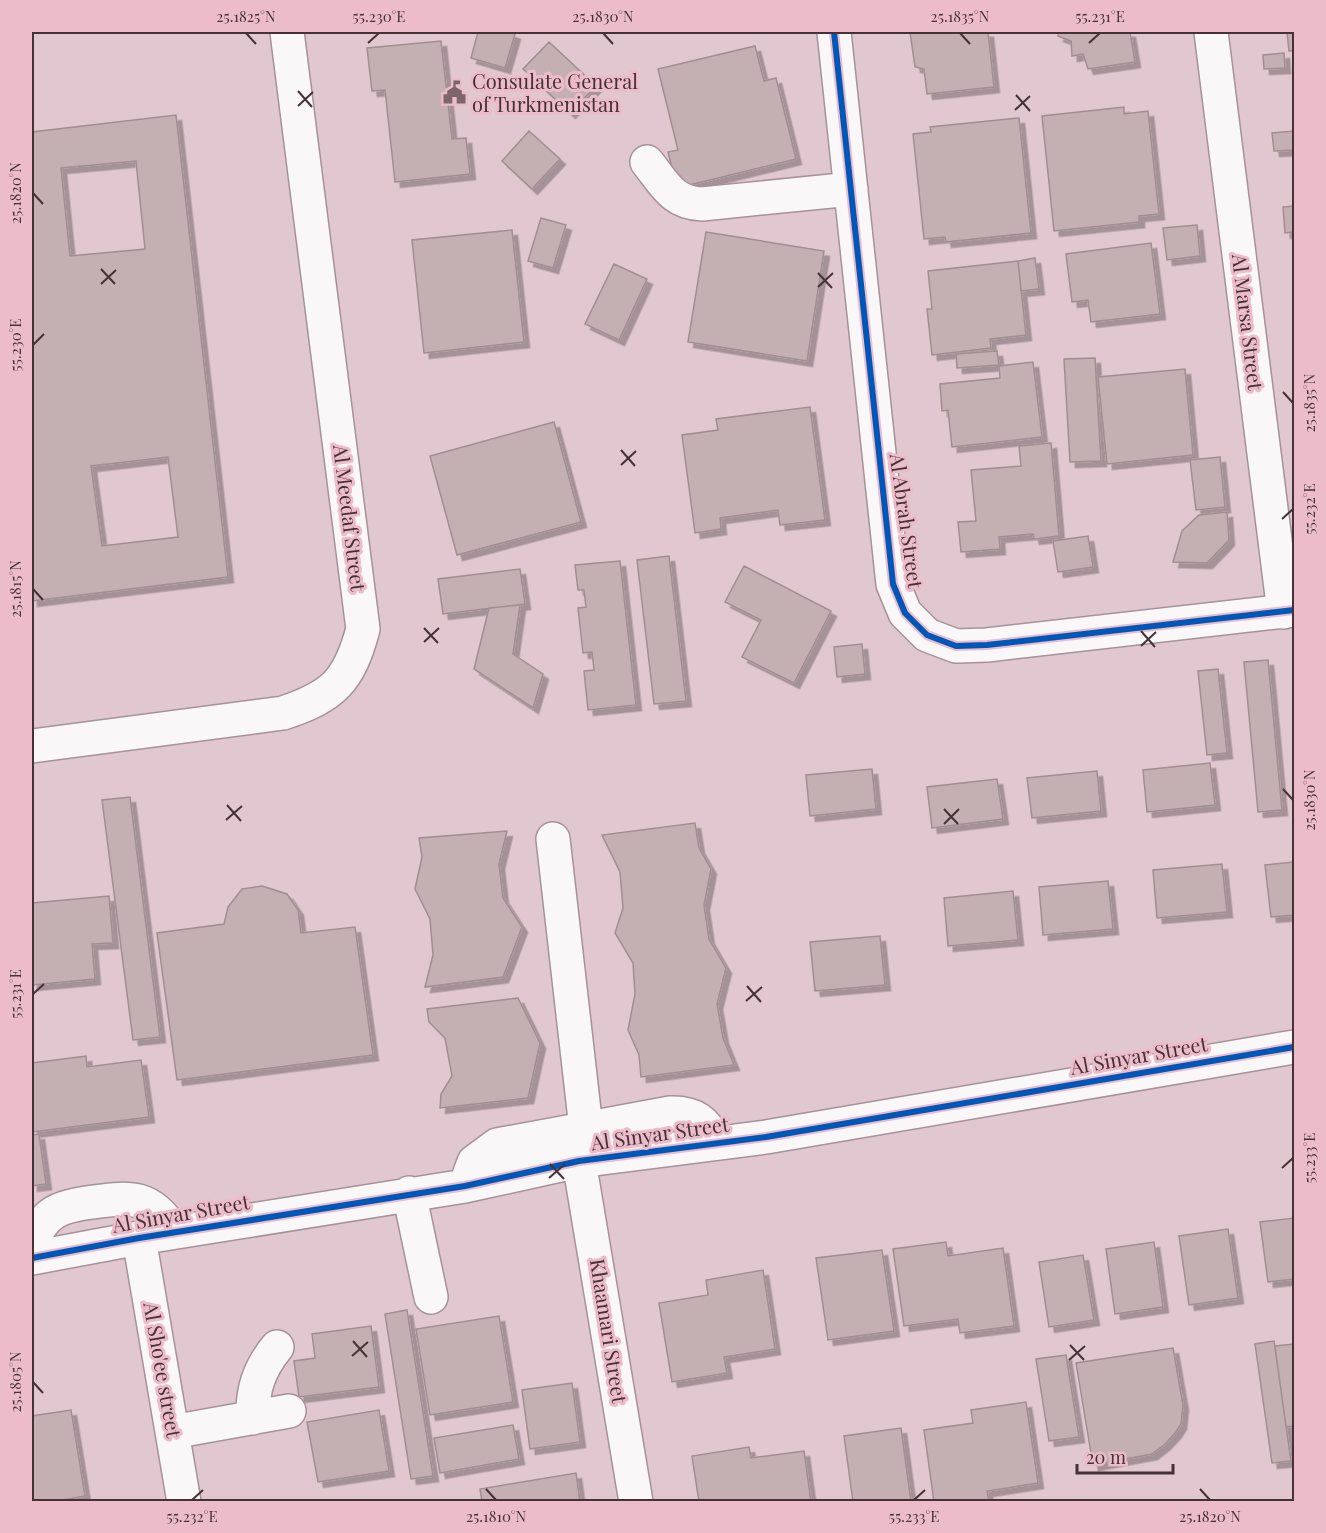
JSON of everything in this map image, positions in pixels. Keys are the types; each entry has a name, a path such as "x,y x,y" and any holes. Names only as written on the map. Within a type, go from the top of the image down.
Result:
{"street":[{"name":"Al Meedaf Street","path":"32,746 283,713 312,704 337,685 355,659 363,629 287,32"},
{"name":"Al Abrah Street","path":"834,32 893,584 905,613 927,635 956,646 987,645 1289,611"},
{"name":"Al Marsa Street","path":"1211,32 1289,611"},
{"path":"647,162 674,196 690,204 851,189"},
{"path":"553,839 586,1128"},
{"name":"Al Sinyar Street","path":"32,1258 174,1232 409,1193 465,1186 579,1161 766,1137 1294,1047"},
{"path":"465,1186 474,1162 497,1145 586,1128 679,1113 699,1119 708,1127 717,1142"},
{"name":"Khaamari Street","path":"579,1161 636,1502"},
{"path":"409,1193 430,1297"},
{"path":"32,1243 42,1223 60,1208 125,1198 137,1200 159,1212 174,1232"},
{"name":"Al Sho'ee street","path":"139,1238 184,1502"},
{"path":"253,1418 253,1401 258,1378 267,1359 277,1347"},
{"path":"172,1432 289,1411"}],"building":[{"path":"478,32 515,34 505,68 471,58"},
{"path":"910,32 988,32 994,87 927,94 924,69 915,67"},
{"path":"1059,32 1130,32 1135,62 1088,69 1083,54 1072,56 1071,41 1058,36"},
{"path":"1287,32 1294,32 1294,51 1289,51"},
{"path":"441,41 452,139 466,138 470,174 395,182 385,90 372,91 367,48"},
{"path":"549,42 596,86 570,113 523,69"},
{"path":"755,46 764,81 776,78 796,159 677,188 668,152 678,150 658,69"},
{"path":"1284,53 1285,68 1264,69 1263,55"},
{"path":"1124,107 1124,114 1148,111 1159,214 1139,216 1139,222 1054,231 1042,116"},
{"path":"176,115 228,577 32,601 32,132","holes":["136,161 145,249 70,256 61,168","168,457 178,537 102,546 91,466"]},
{"path":"1019,118 1031,233 946,242 945,237 924,239 913,134 931,132 930,127"},
{"path":"529,131 560,159 532,189 502,161"},
{"path":"1294,131 1294,150 1274,151 1272,133"},
{"path":"1294,206 1294,232 1285,233 1283,207"},
{"path":"541,218 566,225 553,268 528,261"},
{"path":"1197,225 1200,256 1167,260 1163,228"},
{"path":"512,230 524,342 424,353 412,240"},
{"path":"706,232 824,251 807,361 688,342"},
{"path":"1151,243 1160,314 1091,322 1088,300 1072,302 1066,254"},
{"path":"1035,258 1039,289 1021,291 1018,261"},
{"path":"1018,261 1026,335 990,339 991,348 932,355 927,309 932,309 928,271"},
{"path":"614,264 647,279 619,340 585,324"},
{"path":"997,351 999,365 957,368 956,354"},
{"path":"1095,358 1101,461 1070,462 1064,359"},
{"path":"1033,362 1042,437 952,447 948,410 942,411 940,384 1000,378 999,366"},
{"path":"1185,369 1193,455 1107,464 1098,377"},
{"path":"810,407 825,520 780,525 778,510 720,518 721,529 695,533 682,435 718,430 716,419"},
{"path":"554,422 581,522 457,555 430,456"},
{"path":"1051,443 1059,536 1034,539 1033,534 999,537 1000,549 961,552 958,522 976,521 971,470 1021,466 1019,446"},
{"path":"1220,457 1225,507 1196,510 1190,460"},
{"path":"1227,512 1229,540 1207,563 1173,562 1182,531 1199,515"},
{"path":"1088,536 1093,567 1058,572 1053,541"},
{"path":"669,556 686,701 654,704 637,560"},
{"path":"620,561 636,705 588,710 584,671 594,670 592,652 583,653 578,608 586,607 584,590 578,590 575,565"},
{"path":"744,566 831,611 794,683 742,657 761,620 725,602"},
{"path":"520,569 525,604 443,614 438,579"},
{"path":"520,605 513,654 543,674 533,708 474,669 489,608"},
{"path":"862,644 865,674 837,677 834,647"},
{"path":"1268,660 1282,810 1258,812 1244,662"},
{"path":"1218,669 1227,753 1207,755 1198,671"},
{"path":"1210,763 1215,805 1147,812 1143,770"},
{"path":"872,769 876,809 810,816 806,775"},
{"path":"1097,771 1101,811 1032,818 1027,778"},
{"path":"997,779 1003,819 932,828 927,787"},
{"path":"130,797 160,1037 133,1040 102,800"},
{"path":"695,823 699,848 711,869 704,905 709,939 726,968 717,1004 723,1038 734,1065 641,1077 639,1055 628,1030 635,994 633,963 615,933 623,908 620,872 602,835"},
{"path":"507,831 499,864 503,898 522,927 503,977 425,987 433,955 430,919 415,889 422,857 419,838"},
{"path":"1293,862 1294,915 1271,917 1265,865"},
{"path":"1222,864 1227,912 1157,918 1153,870"},
{"path":"1108,881 1113,929 1043,935 1039,887"},
{"path":"262,886 287,894 298,910 301,933 355,927 373,1055 177,1080 157,933 224,924 228,907 242,889"},
{"path":"1013,891 1018,940 948,946 944,898"},
{"path":"109,896 113,943 92,944 95,979 32,985 32,903"},
{"path":"880,936 885,985 815,991 810,942"},
{"path":"518,998 540,1043 528,1098 440,1108 441,1094 452,1076 445,1038 429,1022 427,1009"},
{"path":"86,1056 87,1067 141,1060 149,1117 32,1132 32,1063"},
{"path":"39,1134 46,1184 32,1186 32,1135"},
{"path":"1294,1218 1294,1279 1268,1282 1260,1222"},
{"path":"1228,1229 1238,1298 1189,1305 1179,1236"},
{"path":"946,1242 948,1256 1003,1248 1014,1326 960,1333 958,1319 904,1326 893,1249"},
{"path":"1154,1242 1163,1307 1115,1314 1106,1249"},
{"path":"882,1250 894,1331 828,1340 816,1258"},
{"path":"1083,1255 1094,1320 1049,1327 1039,1262"},
{"path":"763,1270 775,1349 724,1357 727,1373 672,1382 659,1303 708,1295 706,1280"},
{"path":"407,1310 433,1476 411,1479 385,1314"},
{"path":"499,1316 513,1402 430,1415 416,1329"},
{"path":"371,1326 379,1387 299,1397 294,1361 315,1358 312,1334"},
{"path":"1274,1341 1291,1461 1272,1463 1255,1344"},
{"path":"1294,1344 1294,1426 1286,1427 1275,1346"},
{"path":"1173,1348 1183,1405 1181,1424 1176,1432 1152,1454 1093,1465 1076,1363"},
{"path":"1066,1355 1079,1437 1049,1441 1036,1359"},
{"path":"572,1383 580,1442 530,1449 522,1390"},
{"path":"1026,1402 1038,1483 987,1491 989,1502 934,1502 924,1430 973,1423 971,1410"},
{"path":"71,1410 85,1496 52,1502 32,1502 32,1416"},
{"path":"379,1410 389,1471 318,1482 307,1422"},
{"path":"513,1425 519,1459 440,1473 434,1438"},
{"path":"901,1428 911,1502 853,1502 844,1436"},
{"path":"749,1447 751,1458 804,1451 811,1502 699,1502 692,1456"},
{"path":"576,1473 580,1502 482,1502 480,1489"}],"cycle path":[{"path":"834,32 893,584 905,613 927,635 956,646 987,645 1294,610"},
{"path":"32,1258 139,1238 465,1186 579,1161 766,1137 1294,1047"}],"place":[{"name":"Consulate General of Turkmenistan","path":"454,93"}]}
